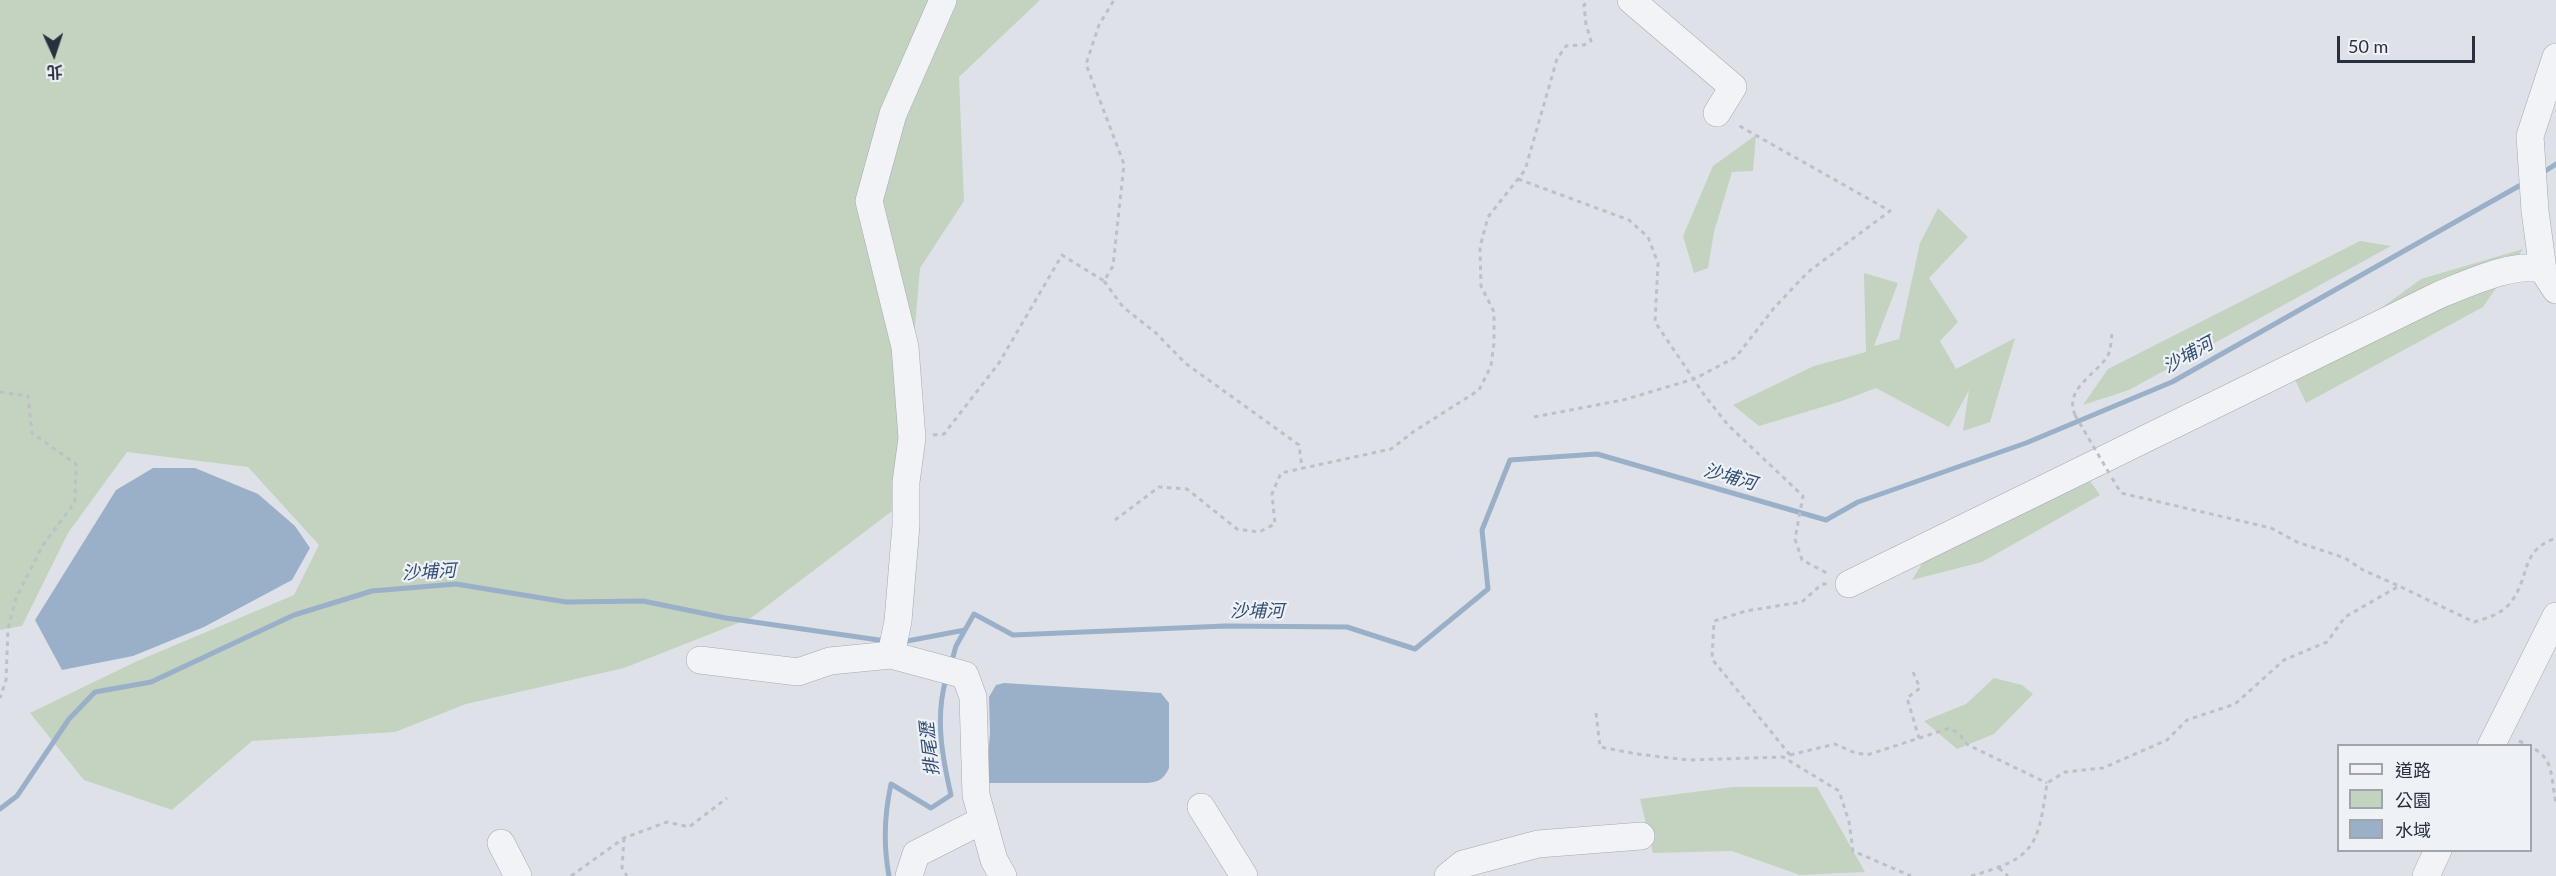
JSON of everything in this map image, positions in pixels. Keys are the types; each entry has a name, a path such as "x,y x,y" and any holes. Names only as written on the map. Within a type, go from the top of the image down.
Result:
{"street":[{"path":"894,643 906,525 906,482 912,438 905,347 869,201 893,114 943,0"},
{"path":"1631,0 1733,87 1717,113"},
{"path":"2552,273 2535,211 2530,136 2556,57"},
{"path":"1850,584 2439,295 2483,278 2527,266 2552,273"},
{"path":"2494,739 2556,616"},
{"path":"700,660 798,672 894,643 965,675 973,697 976,795 994,860 1003,876"},
{"path":"1201,807 1245,876"},
{"path":"909,876 916,854 983,820"},
{"path":"1448,876 1463,864 1538,844 1641,836"},
{"path":"501,843 518,876"},
{"path":"2426,876 2437,852"}],"path":[{"path":"1104,281 1113,266 1124,164 1086,64 1099,25 1114,0"},
{"path":"1115,520 1159,487 1186,489 1237,529 1259,532 1275,524 1272,494 1281,473 1391,449 1413,432 1479,390 1491,366 1494,343 1494,312 1481,286 1480,247 1488,217 1525,170 1557,59 1566,46 1584,45 1591,41 1584,5 1589,0"},
{"path":"1534,417 1623,400 1694,379 1736,357 1774,308 1808,272 1890,211 1717,113"},
{"path":"1518,179 1629,220 1648,237 1658,263 1655,322 1728,425 1803,496 1795,539 1802,560 1850,584"},
{"path":"912,438 944,434 999,363 1062,255 1104,281 1123,307 1156,333 1185,363 1299,445 1302,468"},
{"path":"2112,333 2109,355 2075,392 2071,406 2121,493 2271,528 2296,542 2344,558 2363,570 2474,622 2493,616 2510,604 2521,585 2531,554 2546,542 2556,538"},
{"path":"0,392 28,396 32,433 76,464 75,502 43,545 16,598 8,629 6,680 0,698"},
{"path":"1790,756 1712,659 1714,621 1746,611 1802,602 1822,584 1850,584"},
{"path":"2047,783 2065,772 2103,768 2167,740 2187,720 2235,704 2284,660 2327,642 2345,617 2399,586"},
{"path":"1913,672 1920,688 1906,698 1919,738"},
{"path":"1596,713 1600,747 1688,760 1783,757 1835,744 1853,752 1868,755 1950,728 1959,734 1968,745 2047,783"},
{"path":"2494,739 2517,744"},
{"path":"2532,747 2540,749 2550,763 2556,804"},
{"path":"1783,757 1839,791 1849,822 1853,851 1911,876"},
{"path":"1971,876 1999,868 2023,856 2041,828 2047,783"},
{"path":"571,876 624,838 667,822 689,827 727,798"},
{"path":"624,838 622,868 627,876"},
{"path":"1999,868 2008,876"}],"green space":[{"path":"0,0 1040,0 959,77 964,201 920,268 900,505 751,618 624,668 466,704 395,732 252,741 172,810 84,780 30,713 135,662 294,595 319,545 248,467 127,452 68,533 22,626 0,630"},
{"path":"1756,135 1753,171 1732,172 1714,232 1708,268 1694,273 1683,236 1713,166"},
{"path":"1938,208 1968,237 1929,278 1958,322 1940,341 1956,369 2015,338 1990,422 1963,431 1969,390 1949,427 1876,388 1842,401 1759,426 1733,405 1814,366 1866,352 1864,273 1898,283 1874,346 1899,339 1920,243"},
{"path":"2360,241 2391,246 2129,390 2083,405 2108,369"},
{"path":"2523,249 2483,307 2306,403 2292,373 2421,279"},
{"path":"2083,471 2100,495 1982,562 1912,580 1926,557"},
{"path":"1994,678 2022,685 2033,694 1994,734 1957,749 1924,721 1966,704"},
{"path":"1733,787 1817,787 1865,872 1800,875 1732,851 1653,853 1640,799"}],"water":[{"path":"153,468 195,468 258,494 295,526 310,548 292,580 204,627 133,656 62,670 35,620 116,490"},
{"path":"1004,683 1161,693 1169,703 1169,768 1167,772 1161,779 1147,783 989,783 987,771 990,733 989,697 996,685"}],"waterway":[{"name":"沙埔河","path":"2542,173 2556,164"},
{"name":"沙埔河","path":"951,664 956,646 974,614 1013,635 1225,626 1347,627 1415,649 1488,589 1482,530 1510,460 1597,454 1826,520 1858,502 2026,443 2172,382 2526,182"},
{"name":"沙埔河","path":"0,809 17,796 69,719 95,692 151,682 294,615 372,591 456,584 566,602 643,601 726,618 886,641"},
{"name":"沙埔河","path":"902,642 965,630"},
{"name":"排尾瀝","path":"889,876 885,830 891,784 931,808 951,795 940,722 946,679"}]}
